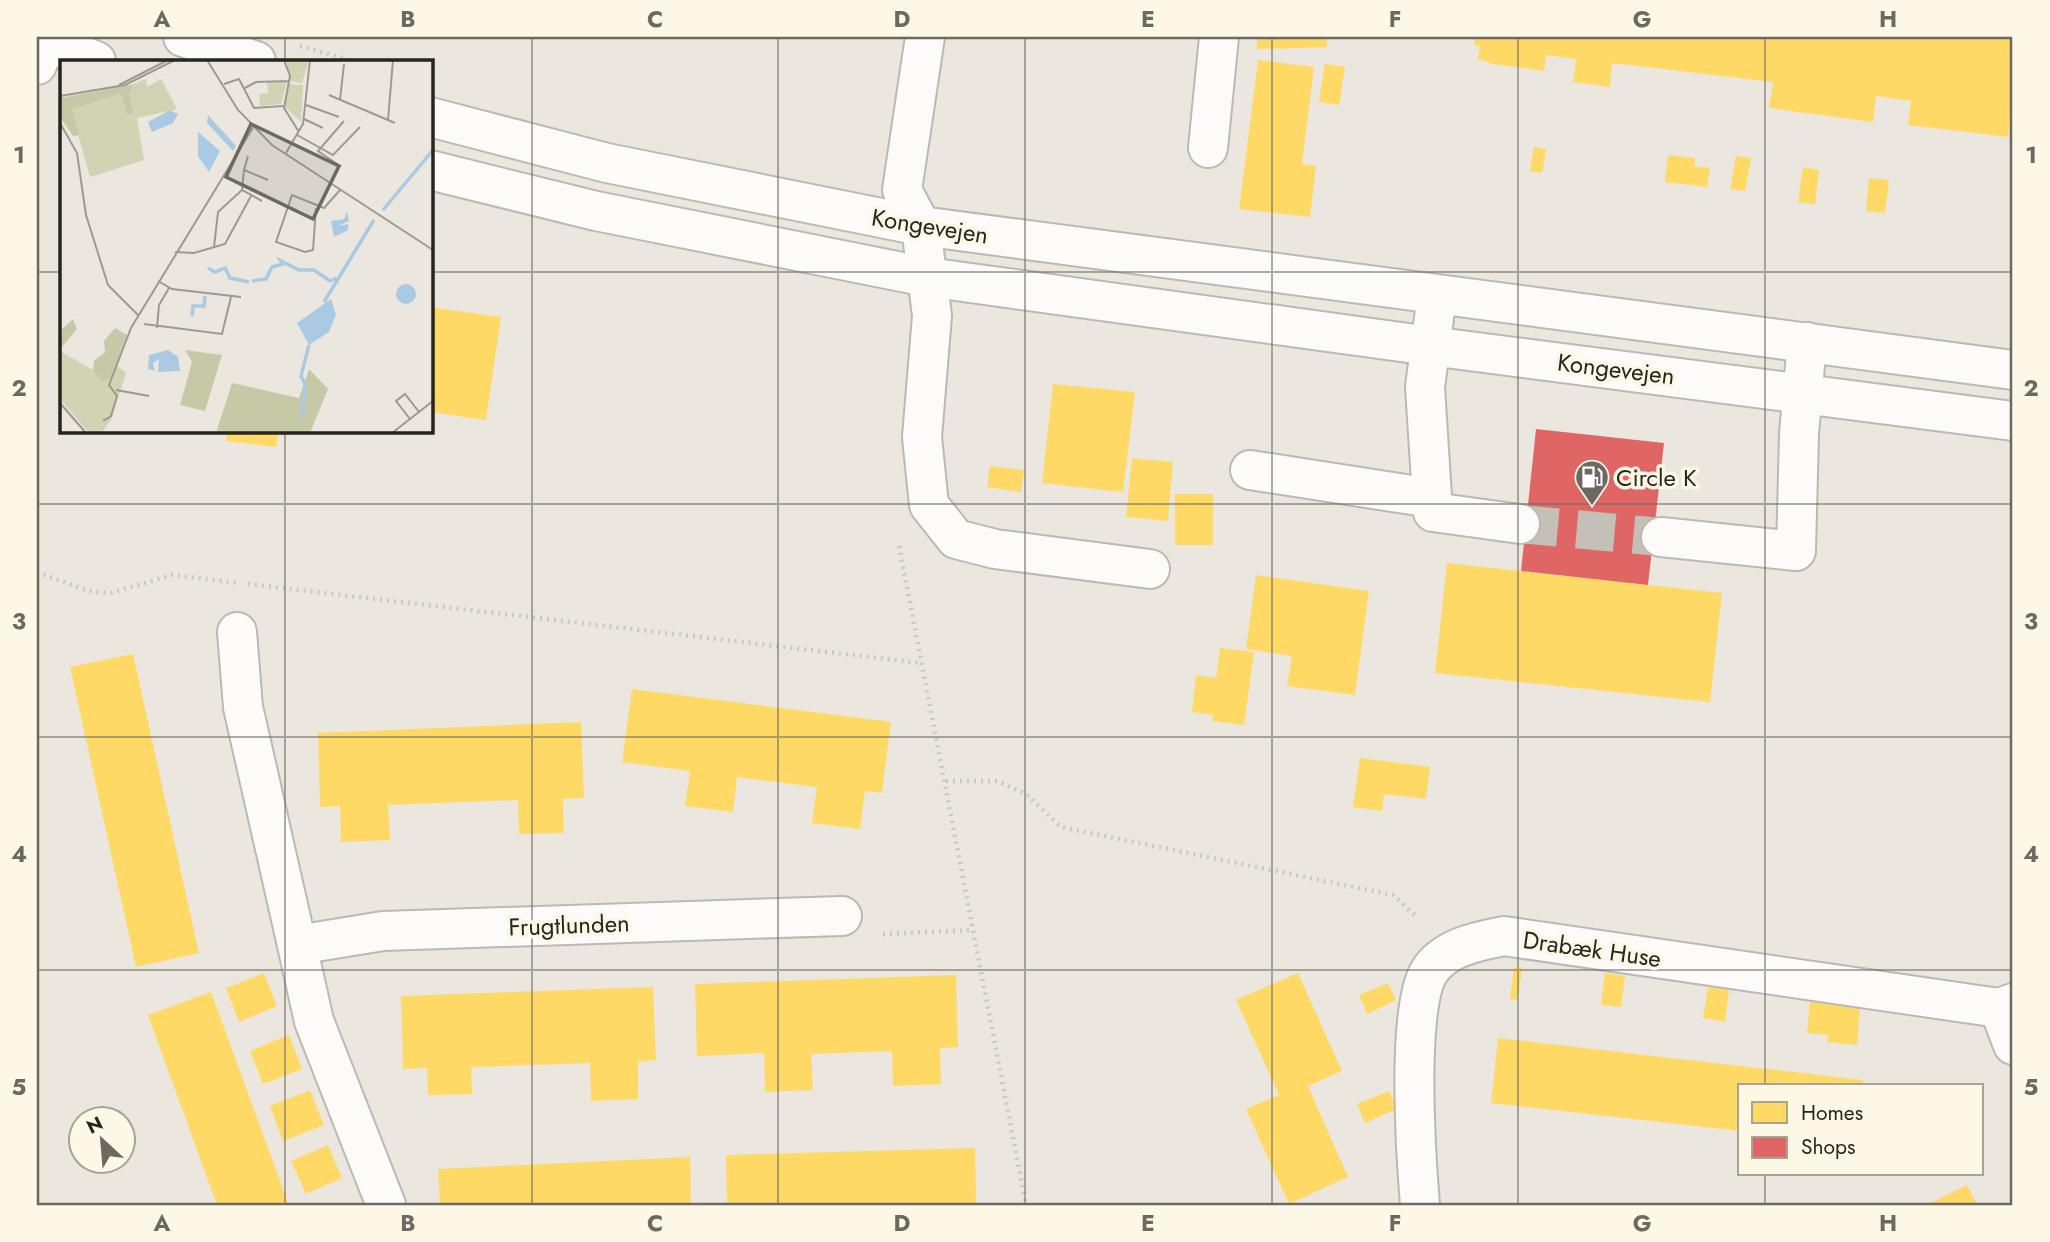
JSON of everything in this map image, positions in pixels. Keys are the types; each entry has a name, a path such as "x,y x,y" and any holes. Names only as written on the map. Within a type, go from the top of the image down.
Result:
{"main road":[{"path":"183,37 253,60"},
{"path":"925,37 902,190 920,226 932,316 922,437 929,505 956,539 995,549 1150,569"},
{"path":"1208,148 1219,37"},
{"path":"42,45 93,60"},
{"name":"Kongevejen","path":"432,118 607,163 920,226 2013,370"},
{"name":"Kongevejen","path":"432,170 596,211 927,277 1430,346 1802,391 2013,421"},
{"path":"1437,295 1425,387 1433,512 1520,524"},
{"path":"1661,537 1796,551 1802,391 1807,342"},
{"path":"1250,470 1431,498"},
{"path":"237,632 243,707 314,1021 386,1205"},
{"name":"Frugtlunden","path":"297,945 383,931 842,916"},
{"name":"Drabæk Huse","path":"1420,1205 1416,1022 1429,971 1461,945 1504,936 2006,1006 2013,1045"}],"path":[{"path":"290,44 349,60"},
{"path":"898,543 1026,1205"},
{"path":"37,572 88,591 111,593 172,575 921,663"},
{"path":"946,781 997,781 1027,794 1061,827 1393,895 1454,950"},
{"path":"842,916 849,936 973,930"}],"building: Homes":[{"path":"1257,37 1326,37 1327,47 1257,49"},
{"path":"1475,37 2013,37 2013,114 2010,114 2008,137 1908,125 1911,101 1876,96 1873,122 1769,108 1773,82 1612,63 1610,87 1573,82 1576,59 1546,55 1544,71 1493,64 1478,59 1480,46 1474,45"},
{"path":"1258,60 1314,67 1302,164 1316,166 1310,217 1239,209"},
{"path":"1325,64 1345,67 1339,105 1319,102"},
{"path":"1534,147 1546,149 1542,173 1530,171"},
{"path":"1668,155 1695,158 1694,166 1710,168 1707,187 1665,182"},
{"path":"1736,156 1751,158 1745,191 1730,189"},
{"path":"1803,167 1819,170 1815,204 1798,202"},
{"path":"1869,178 1889,180 1885,213 1866,211"},
{"path":"432,307 501,317 486,420 432,412"},
{"path":"1053,384 1135,392 1123,492 1042,483"},
{"path":"228,432 279,432 276,447 226,441"},
{"path":"1132,458 1173,462 1168,521 1126,517"},
{"path":"990,466 1024,470 1021,492 987,487"},
{"path":"1175,494 1213,494 1213,545 1175,545"},
{"path":"1447,563 1722,593 1710,702 1435,673"},
{"path":"1256,575 1369,591 1355,695 1287,686 1292,656 1246,649"},
{"path":"1220,648 1254,652 1244,725 1212,721 1213,715 1192,712 1196,675 1216,678"},
{"path":"133,654 199,953 136,967 70,667"},
{"path":"632,689 891,722 882,793 865,791 860,829 812,823 817,787 737,777 733,812 685,806 690,771 622,762"},
{"path":"581,722 584,798 563,799 564,833 519,834 518,800 388,805 390,840 341,842 340,806 320,807 318,733"},
{"path":"1360,758 1430,767 1426,799 1384,794 1382,811 1353,807"},
{"path":"1514,967 1522,968 1518,1000 1510,999"},
{"path":"264,973 277,1006 239,1022 226,988"},
{"path":"1298,973 1342,1071 1308,1086 1348,1177 1289,1204 1246,1109 1279,1095 1236,1000"},
{"path":"1605,973 1625,976 1621,1007 1601,1005"},
{"path":"956,975 958,1047 940,1048 941,1084 893,1086 892,1051 811,1054 813,1090 765,1092 764,1053 697,1056 695,984"},
{"path":"1388,983 1396,1000 1367,1014 1359,995"},
{"path":"653,987 656,1060 638,1062 638,1099 591,1101 590,1063 471,1067 472,1094 428,1095 427,1068 403,1069 401,996"},
{"path":"1708,987 1729,990 1725,1022 1703,1018"},
{"path":"211,992 289,1205 217,1205 148,1015"},
{"path":"1810,1001 1860,1006 1857,1045 1827,1042 1828,1035 1807,1033"},
{"path":"289,1035 302,1069 263,1084 250,1051"},
{"path":"1498,1038 1863,1080 1862,1084 1738,1084 1738,1131 1491,1103"},
{"path":"310,1090 324,1125 283,1141 270,1106"},
{"path":"1389,1091 1397,1109 1365,1123 1357,1104"},
{"path":"328,1145 342,1178 306,1194 291,1161"},
{"path":"975,1148 976,1205 727,1205 726,1155"},
{"path":"690,1157 691,1205 440,1205 438,1169"},
{"path":"1967,1185 1977,1205 1926,1205"}],"building: Shops":[{"name":"Circle K","path":"1536,429 1664,443 1648,585 1521,571"}],"tunnel":[{"path":"1520,524 1661,537"}],"place":[{"name":"Circle K","path":"1592,507"}]}
